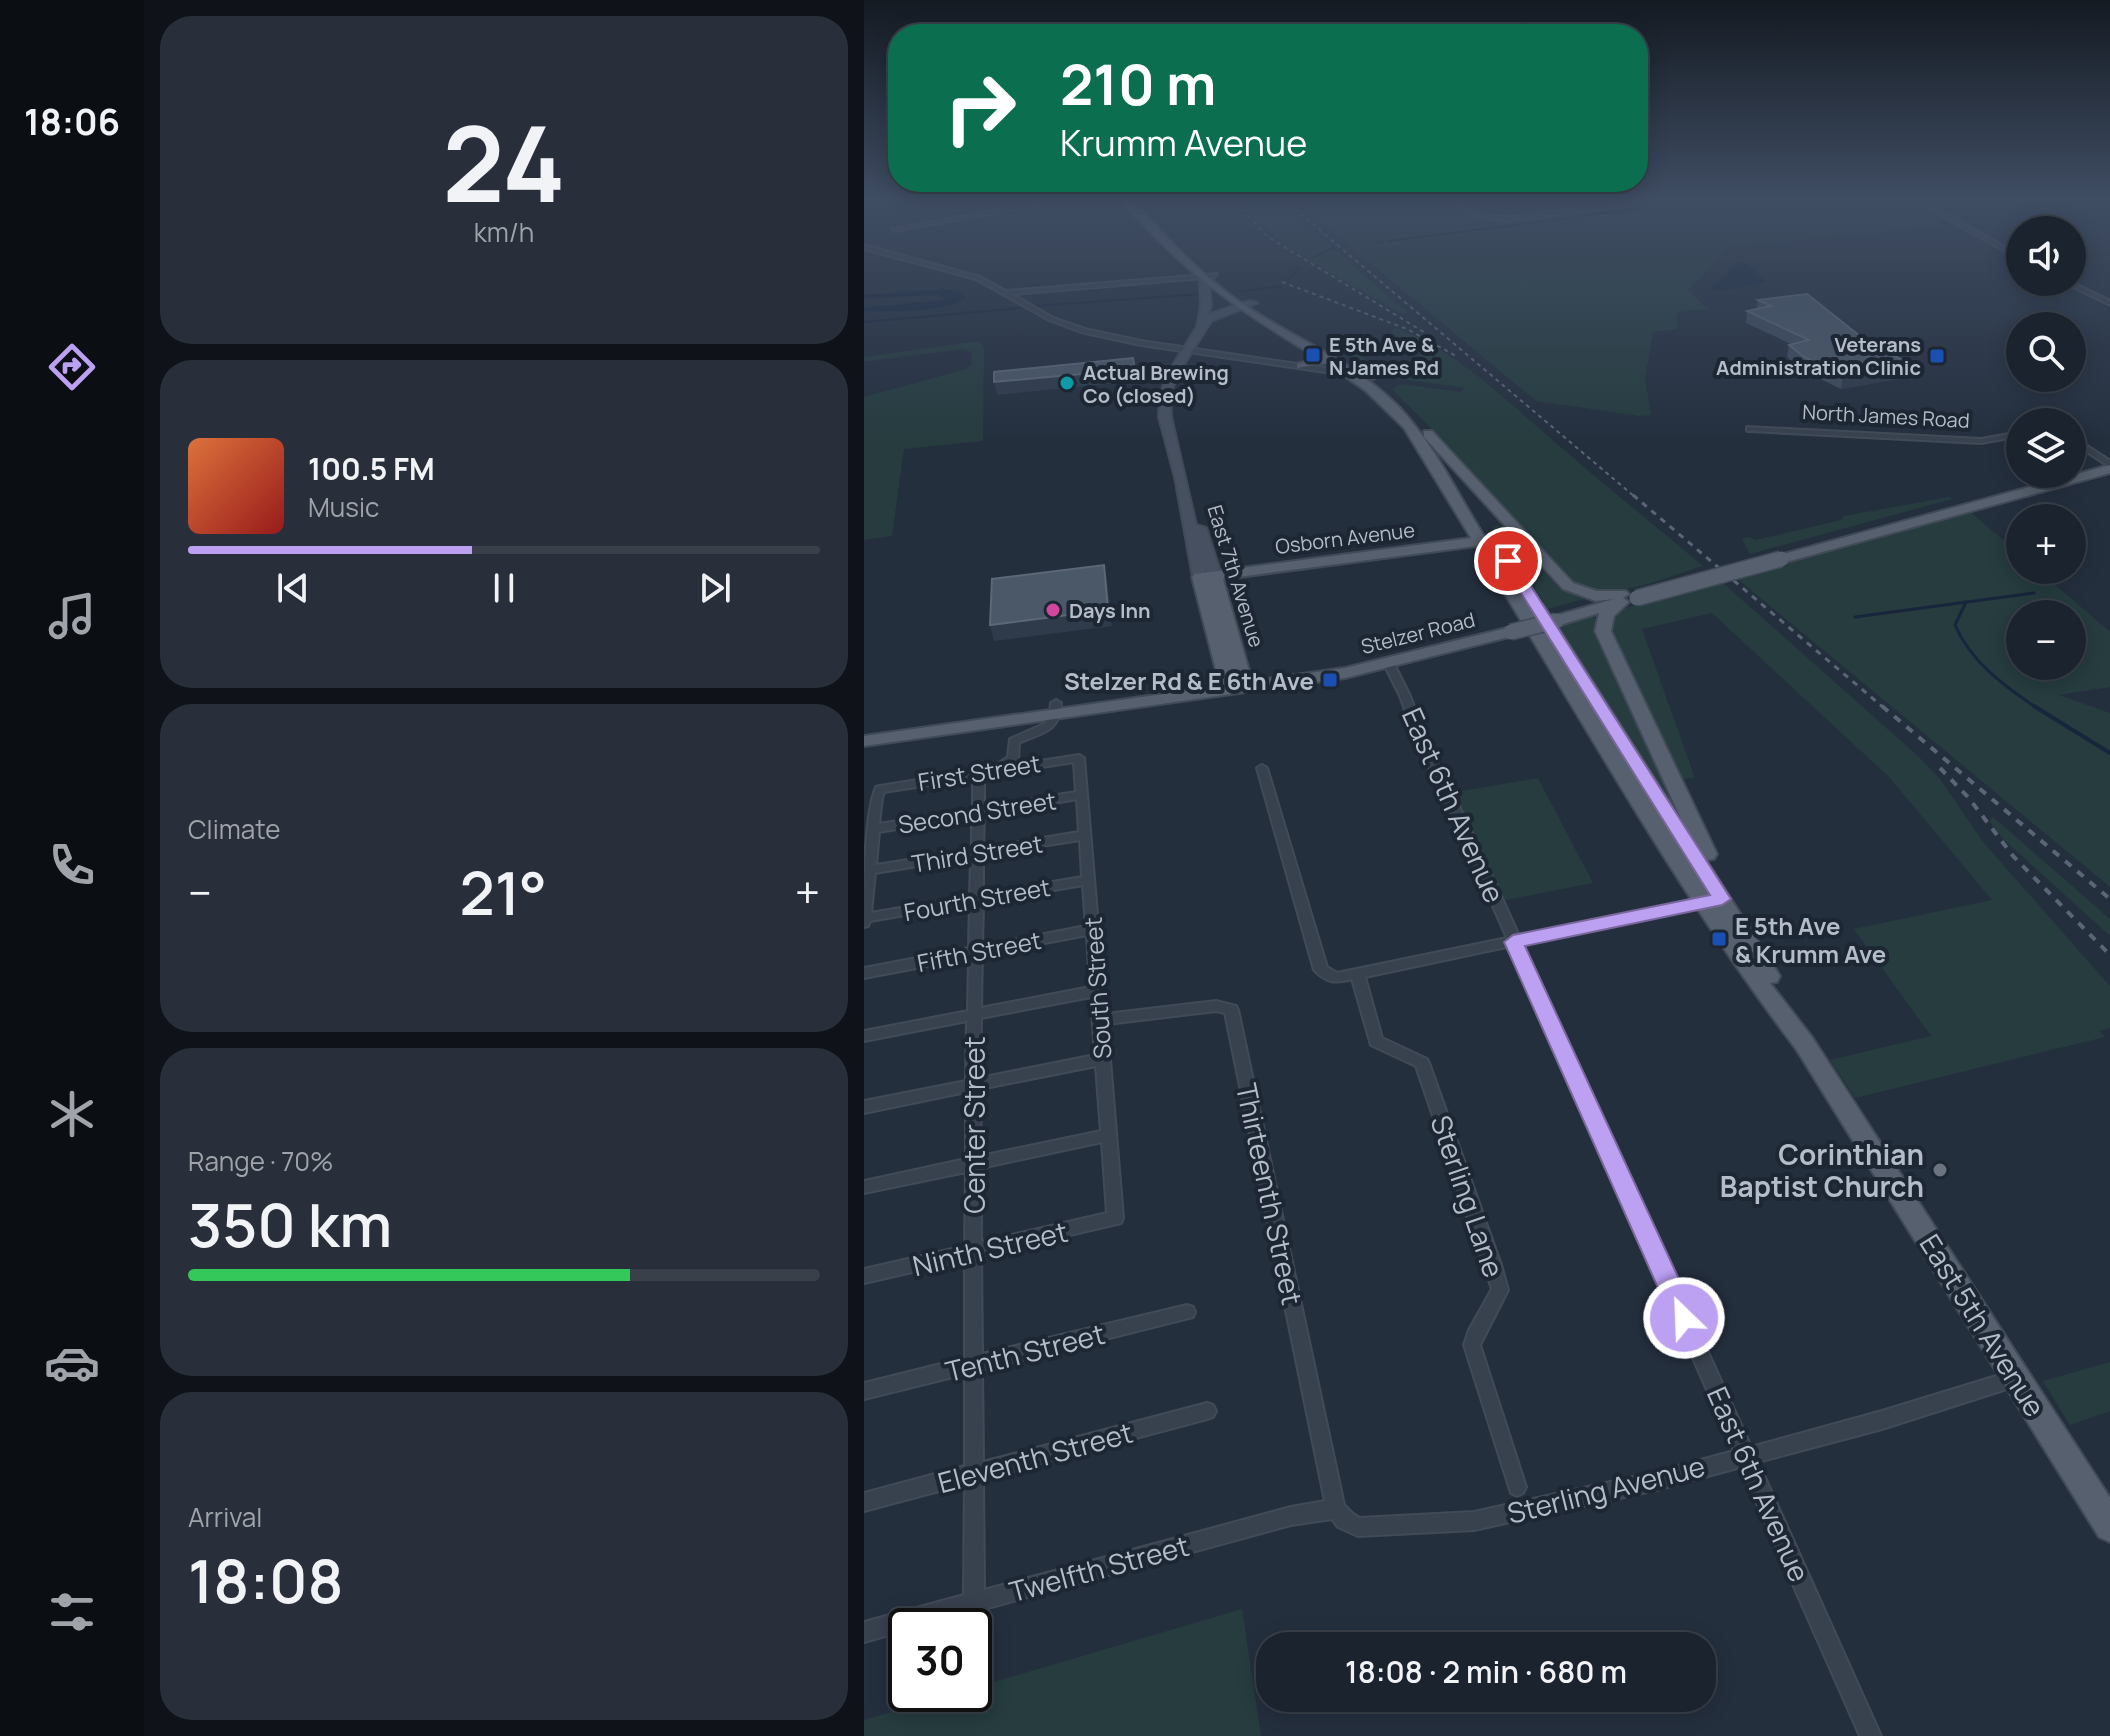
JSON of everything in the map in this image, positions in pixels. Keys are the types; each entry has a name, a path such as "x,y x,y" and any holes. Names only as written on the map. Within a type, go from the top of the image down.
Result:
{"main road":[{"name":"East 5th Avenue","path":"1214,279 1246,305 1354,374 1377,392 1409,426 1487,540 1713,901 1760,986 1804,1043 2110,1526"},
{"name":"East 5th Avenue","path":"1246,305 1373,377 1405,407 1428,434 1487,540"},
{"path":"1301,366 1317,364 1325,357"},
{"path":"1428,434 1568,586 1593,595 1627,597"},
{"path":"2086,468 2109,464"},
{"name":"Stelzer Road","path":"864,729 1057,709 1389,664 2109,464"},
{"name":"Stelzer Road","path":"1777,556 2014,488"},
{"name":"Osborn Avenue","path":"1207,576 1487,540"},
{"name":"East 7th Avenue","path":"1207,576 1220,650 1237,686"},
{"name":"East 7th Avenue","path":"1207,576 1237,686"},
{"path":"1627,597 1606,614 1603,631 1705,848 1713,901"},
{"name":"Stelzer Road","path":"864,741 1190,688 1237,686 1509,629"},
{"path":"1190,688 1214,677 1221,663 1220,650"}],"street":[{"path":"980,279 1051,319 1083,331 1373,377"},
{"path":"1007,293 1174,279"},
{"name":"East 7th Avenue","path":"1207,576 1164,404 1169,382 1201,326 1210,279"},
{"path":"2086,293 2110,306"},
{"path":"1201,326 1212,315 1246,305"},
{"name":"North James Road","path":"1750,429 1981,441 2006,437"},
{"path":"2086,448 2109,464"},
{"name":"East 6th Avenue","path":"1389,664 1871,1736"},
{"path":"979,772 983,768 1012,761 1014,741 1053,724 1057,709"},
{"name":"First Street","path":"873,829 880,789 1079,758"},
{"name":"South Street","path":"1079,758 1095,929 1096,991 1115,1218"},
{"path":"1262,768 1321,970 1328,976 1335,978 1713,901"},
{"name":"Center Street","path":"974,1601 973,1085 979,772"},
{"name":"Second Street","path":"873,829 1082,795"},
{"path":"864,921 873,829"},
{"name":"Third Street","path":"868,870 1086,835"},
{"name":"Fourth Street","path":"864,921 1089,880"},
{"name":"Fifth Street","path":"864,973 1095,929"},
{"name":"Sterling Lane","path":"1357,973 1376,1041 1422,1063 1497,1278 1500,1290 1472,1345 1517,1487"},
{"path":"864,1036 1096,991"},
{"name":"Thirteenth Street","path":"1099,1020 1216,1006 1231,1010 1336,1509"},
{"path":"864,1107 1102,1059"},
{"path":"864,1187 1108,1135"},
{"name":"Ninth Street","path":"864,1276 1115,1218"},
{"name":"Tenth Street","path":"864,1391 1187,1312"},
{"name":"Sterling Avenue","path":"1336,1509 1345,1520 1358,1527 1474,1521 1656,1481 1882,1420 2016,1378"},
{"name":"Eleventh Street","path":"864,1502 1207,1411"},
{"name":"Twelfth Street","path":"864,1632 1291,1516 1336,1509"}],"green space":[{"path":"1340,279 1368,279 1408,313 1402,314"},
{"path":"1389,279 1698,279 1688,290 1708,309 1679,312 1676,315 1678,329 1653,332 1645,378 1651,415 1536,401"},
{"path":"1396,328 1442,351 1484,381 1703,566 1620,590 1588,589 1573,583 1452,458 1430,427 1392,389 1401,384 1461,392 1465,388 1381,376 1336,347 1340,344 1385,370 1417,379 1438,369 1390,331"},
{"path":"979,341 984,349 983,441 904,449 892,536 864,540 864,397 966,369 972,364 971,352 963,349 869,361 864,361 864,357"},
{"path":"1949,497 1952,499 1750,554 1742,538 1755,540 1841,520 1844,516"},
{"path":"1970,512 2006,542 2006,584 2054,584 2073,600 2006,600 2006,680 2086,680 2086,611 2110,632 2110,687 2059,695 2110,713 2110,887 1735,577"},
{"path":"1501,526 1559,588 1584,599 1548,609 1492,527"},
{"path":"1722,582 1940,779 1983,842 2110,986 2110,1028 2100,1031 2105,1037 1855,1098 1830,1060 1931,1036 1854,929 1992,900 1889,777 1712,613 1642,629 1695,778 1678,779 1610,632 1611,623 1617,614 1628,607"},
{"path":"1595,618 1598,641 1676,808 1557,626"},
{"path":"1538,778 1593,883 1501,901 1450,793"},
{"path":"1992,816 2110,919 2110,936 2003,839 1990,822"},
{"path":"2110,1362 2110,1411 2070,1425 2043,1381"},
{"path":"1242,1609 1261,1736 864,1736 864,1720 891,1712 992,1712 992,1683"}],"water":[{"path":"1720,279 1764,279 1768,282 1719,291 1710,289"},
{"path":"944,289 959,292 967,298 932,308 864,312 864,308 945,300 940,294 864,299 864,295"}],"building":[{"path":"1807,294 1870,344 1911,364 1843,376 1804,357 1789,345 1809,340 1747,311 1771,306 1758,300"},
{"path":"1133,358 1135,369 994,382 994,372"},
{"name":"Days Inn","path":"1104,565 1108,610 990,625 992,579"}],"waterway":[{"path":"1242,291 1282,286"},
{"path":"1034,306 1201,294"},
{"path":"864,322 1020,308"},
{"path":"1966,602 2034,593"},
{"path":"1855,617 1966,602"},
{"path":"1966,602 1955,625 1962,638 1979,662 2036,707"},
{"path":"2036,707 2110,753"}],"railway":[{"path":"1337,279 1427,334"},
{"path":"1378,279 1635,497"},
{"path":"1282,282 1407,329 1456,356"},
{"path":"1633,495 1884,708"},
{"path":"1882,706 2110,899"},
{"path":"1940,768 1968,797 2013,856 2110,955"}],"place":[{"name":"E 5th Ave & N James Rd","path":"1313,355"},
{"name":"Veterans Administration Clinic","path":"1937,356"},
{"name":"Actual Brewing Co (closed)","path":"1067,383"},
{"name":"Days Inn","path":"1053,610"},
{"name":"Stelzer Rd & E 6th Ave","path":"1330,680"},
{"name":"E 5th Ave & Krumm Ave","path":"1719,939"},
{"name":"Corinthian Baptist Church","path":"1940,1170"}],"route":[{"path":"1508,561 1722,899 1513,942 1684,1318"}]}
